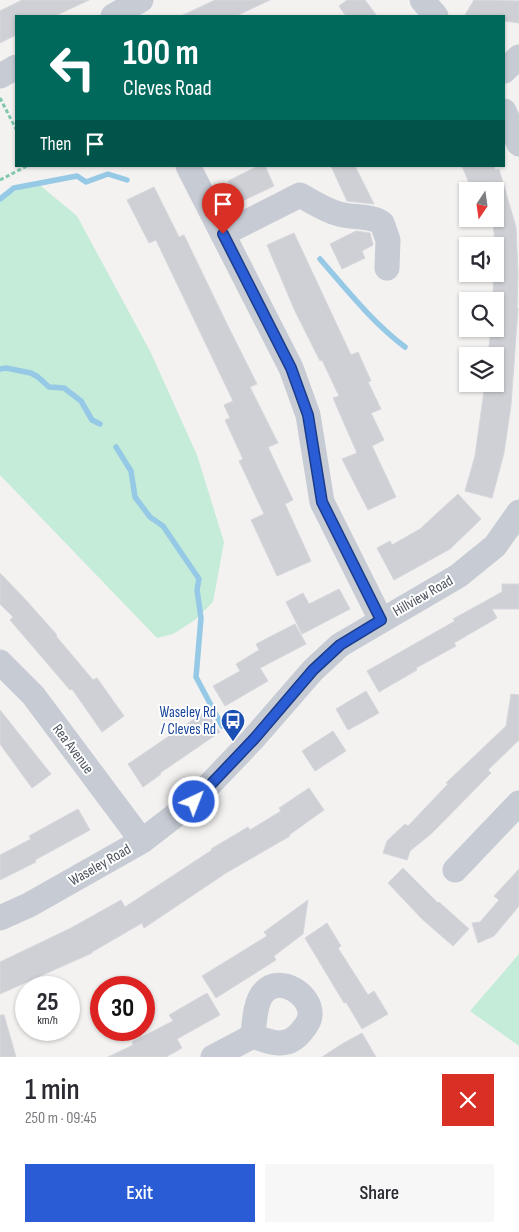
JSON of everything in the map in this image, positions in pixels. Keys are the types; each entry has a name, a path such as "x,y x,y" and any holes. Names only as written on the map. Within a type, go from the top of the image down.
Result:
{"street":[{"path":"115,15 141,0"},
{"path":"422,0 435,15"},
{"path":"505,70 519,57"},
{"path":"0,76 15,68"},
{"path":"505,113 519,144"},
{"path":"189,167 291,368 308,415 322,502 381,620"},
{"path":"223,234 300,194 330,211 352,217 378,220 382,223 388,240 387,268"},
{"name":"Hillview Road","path":"194,802 254,739 313,670 340,645 458,576 495,546 517,520"},
{"name":"Rea Avenue","path":"0,662 33,695 142,841"},
{"name":"Waseley Road","path":"0,918 29,905 142,841 194,802"},
{"path":"455,870 519,803"},
{"path":"213,1057 252,1036"}],"path":[{"path":"0,98 15,127"},
{"path":"0,180 26,167"}],"green space":[{"path":"36,182 77,216 150,351 197,455 224,542 213,602 195,620 173,634 157,638 0,475 0,198"},
{"path":"519,954 519,1046 470,1011"}],"building":[{"path":"22,0 89,0 57,15 15,15 15,36 0,43 0,11"},
{"path":"215,0 270,0 238,15 183,15"},
{"path":"347,0 365,0 376,15 345,15 339,6"},
{"path":"474,0 519,1 519,23 505,21 505,15 465,15"},
{"path":"256,167 265,167 274,186 238,203 228,181"},
{"path":"331,167 356,167 374,204 347,201"},
{"path":"462,167 494,167 495,170 499,169 503,182 469,182"},
{"path":"504,186 516,227 518,308 511,405 504,453 492,498 465,491 475,456 484,392 504,392 504,347 489,347 490,337 504,337 504,292 493,292 494,282 504,282 504,237 494,237 494,228 504,228"},
{"path":"154,187 179,237 184,235 257,384 250,387 278,443 268,447 293,500 285,504 311,561 277,576 251,520 264,514 239,461 243,459 225,420 230,418 224,405 233,401 156,240 149,243 127,200"},
{"path":"356,231 370,233 373,245 362,251 365,258 342,269 330,244"},
{"path":"294,233 351,355 358,352 371,381 368,382 381,409 371,413 384,440 372,446 396,497 368,510 342,459 357,453 333,398 339,396 294,309 267,245"},
{"path":"458,494 481,519 450,549 394,580 377,548 390,541 392,545 420,529"},
{"path":"0,573 57,635 93,680 97,678 124,716 102,732 72,689 70,690 10,620 13,617 0,604"},
{"path":"502,584 519,584 519,609 492,609 497,618 454,643 456,646 416,668 417,670 379,692 367,671 502,592"},
{"path":"339,589 350,609 302,634 286,602 303,593 309,604"},
{"path":"295,624 306,644 260,668 268,681 225,706 213,686 240,671 236,664 259,650 256,644"},
{"path":"366,691 379,713 348,730 336,709"},
{"path":"511,694 519,695 519,740 488,770 491,773 432,833 410,851 407,860 383,853 387,841 405,824 408,826 448,784 446,783 506,726"},
{"path":"0,710 51,774 32,788 0,744"},
{"path":"206,711 220,732 160,773 143,787 128,764"},
{"path":"333,731 346,751 315,771 302,751"},
{"path":"309,788 324,810 290,836 226,873 144,928 142,923 92,953 40,976 15,976 15,987 0,994 0,962 71,928 121,900 125,907 211,849 248,827 250,830 281,811 279,808"},
{"path":"78,809 90,830 35,860 36,862 0,880 0,855 31,839 29,836"},
{"path":"403,868 438,903 469,929 453,946 422,919 388,883"},
{"path":"519,869 519,906 494,936 478,943 472,923 480,922 499,900 494,896"},
{"path":"308,900 303,934 274,956 276,960 216,998 202,976 267,936 264,932"},
{"path":"327,923 341,946 338,948 368,995 374,991 388,1014 362,1029 305,938"},
{"path":"207,993 220,1015 177,1039 182,1048 166,1057 108,1057 133,1045 132,1042 134,1041 155,1041 155,1030 173,1021 169,1015"},
{"path":"0,1015 4,1015 16,1057 0,1057"},
{"path":"362,1033 376,1057 322,1057 342,1044"}],"waterway":[{"path":"0,199 14,188 77,176 86,182 108,174 127,180"},
{"path":"320,259 371,316 405,347"},
{"path":"0,369 6,368 31,373 49,387 64,388 81,401 92,420 100,424"},
{"path":"116,447 131,471 135,497 150,517 163,526 199,579 197,590 201,618 196,677 222,726"}],"place":[{"name":"Waseley Rd / Cleves Rd","path":"233,742"}],"route":[{"path":"194,802 254,739 313,670 340,645 381,620 322,502 308,415 291,368 223,234"}]}
